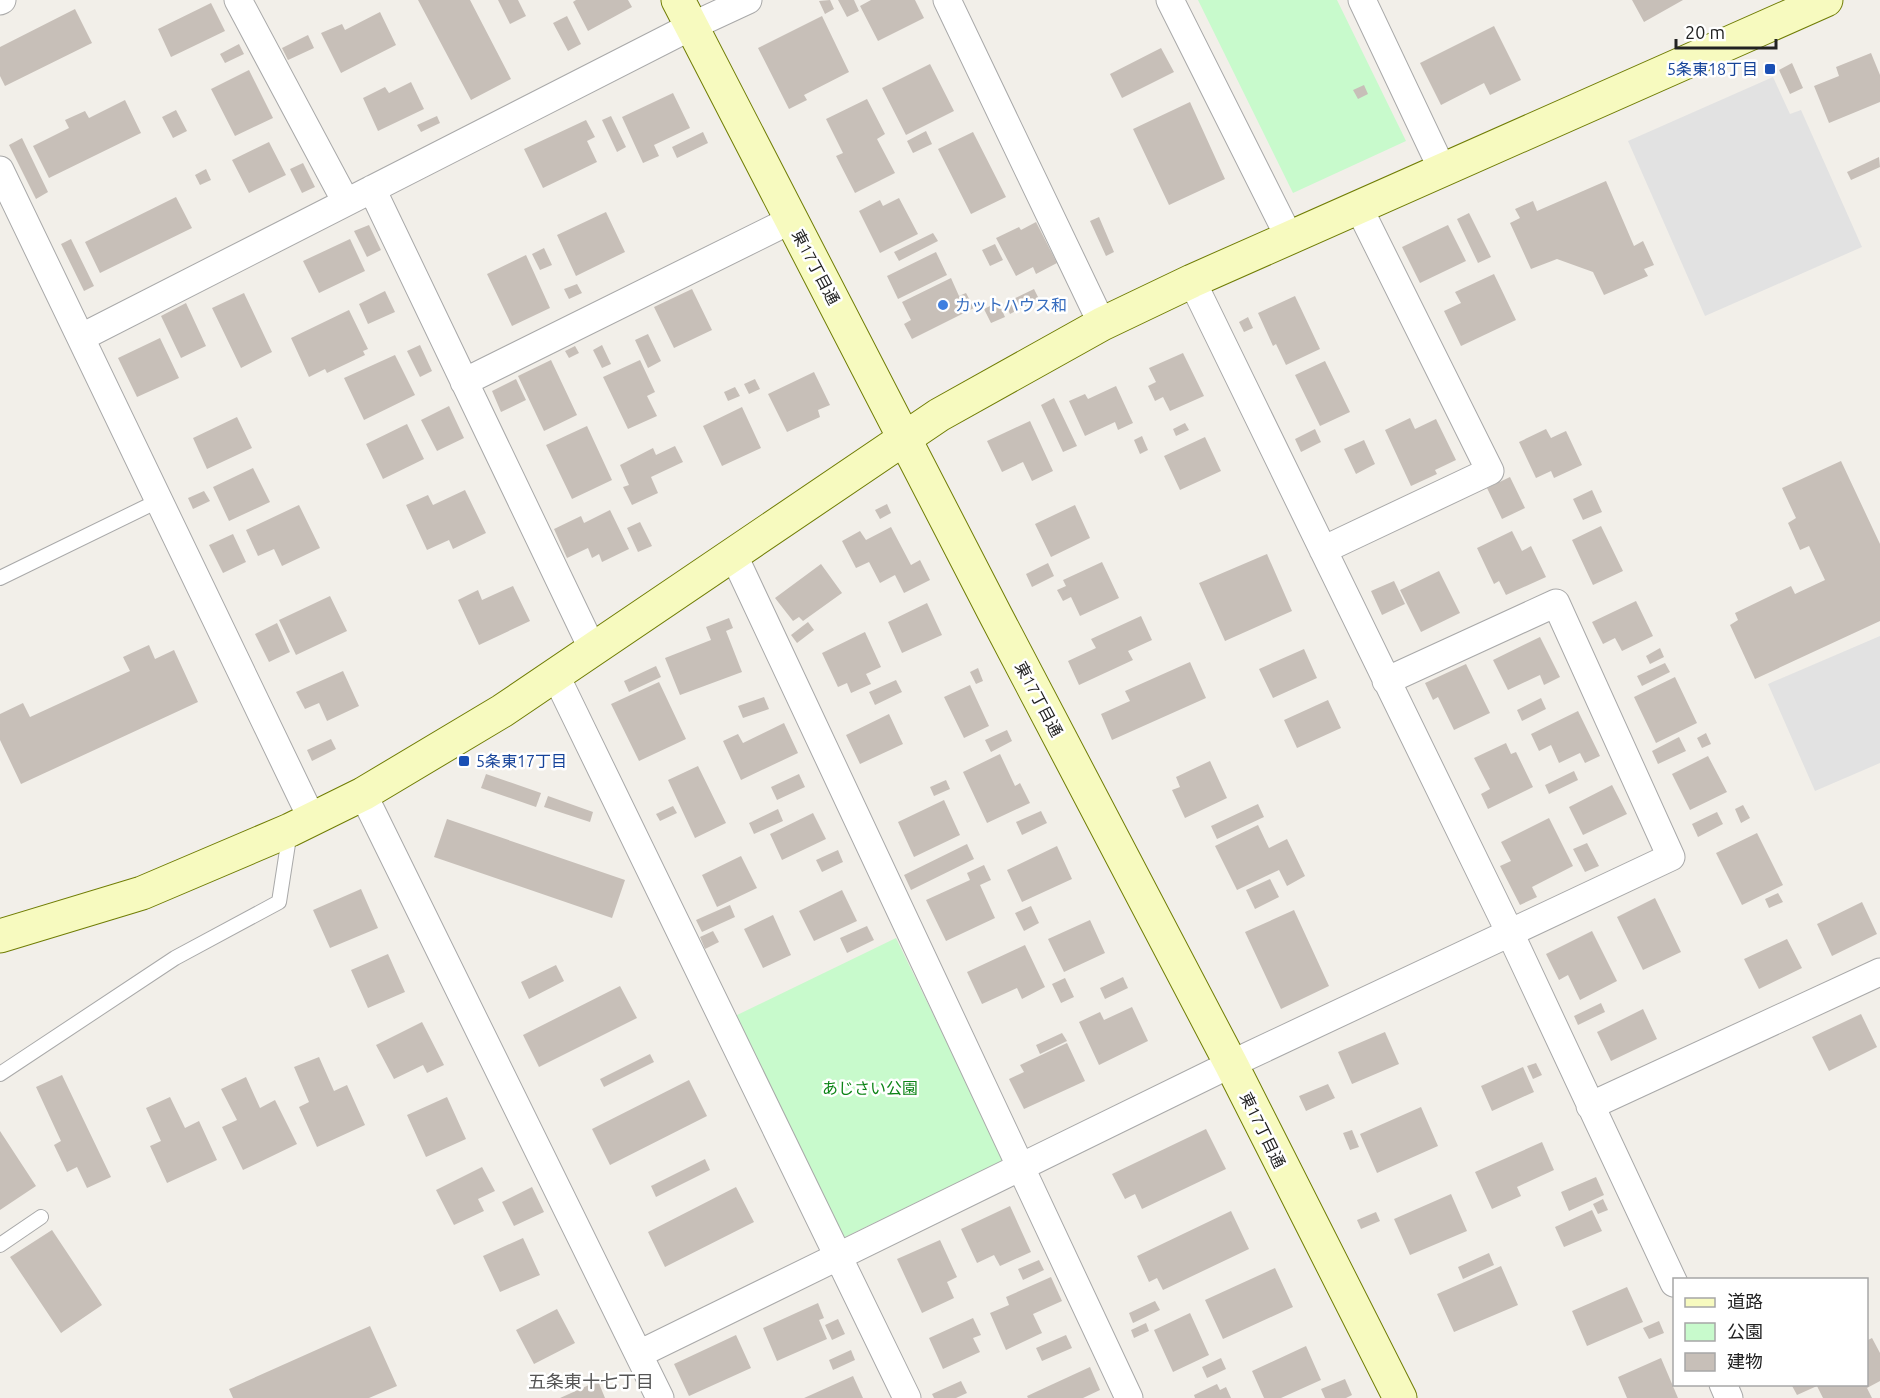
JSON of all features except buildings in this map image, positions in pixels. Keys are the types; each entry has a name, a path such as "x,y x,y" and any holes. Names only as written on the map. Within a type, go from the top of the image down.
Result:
{"street":[{"path":"238,0 346,202"},
{"path":"82,337 372,189 685,13 748,0"},
{"path":"947,0 1102,324"},
{"path":"1170,0 1290,239"},
{"path":"1362,0 1443,171"},
{"path":"0,936 142,893 301,825 363,794 502,711 734,556 906,437 1102,324 1192,281 1825,0"},
{"name":"東17丁目通","path":"685,13 906,437 996,616 1231,1064 1400,1398"},
{"path":"0,170 7,203 82,337 160,500 301,825"},
{"path":"372,189 593,650"},
{"path":"1323,550 1490,471 1359,208"},
{"path":"465,382 791,220"},
{"path":"1192,281 1510,933 1673,1281"},
{"path":"734,556 1129,1398"},
{"path":"639,1354 1231,1064 1671,857 1556,603 1386,681"},
{"path":"555,674 906,1398"},
{"path":"363,794 660,1398"},
{"path":"1590,1106 1880,972"}],"lane":[{"path":"0,578 160,500"},
{"path":"0,1074 175,958 279,902 301,825"},
{"path":"0,1245 41,1217"}],"green space":[{"path":"1198,0 1337,0 1406,141 1293,193"},
{"name":"あじさい公園","path":"896,938 1004,1160 843,1238 735,1016"}],"shaded area":[{"path":"1773,77 1790,114 1801,110 1862,247 1705,316 1628,141"},
{"path":"1880,636 1880,763 1815,791 1768,684"}],"place":[{"name":"5条東18丁目","path":"1770,69"},
{"name":"カットハウス和","path":"943,305"},
{"name":"5条東17丁目","path":"464,761"}],"district":[{"name":"五条東十七丁目","path":"591,1381"}]}
